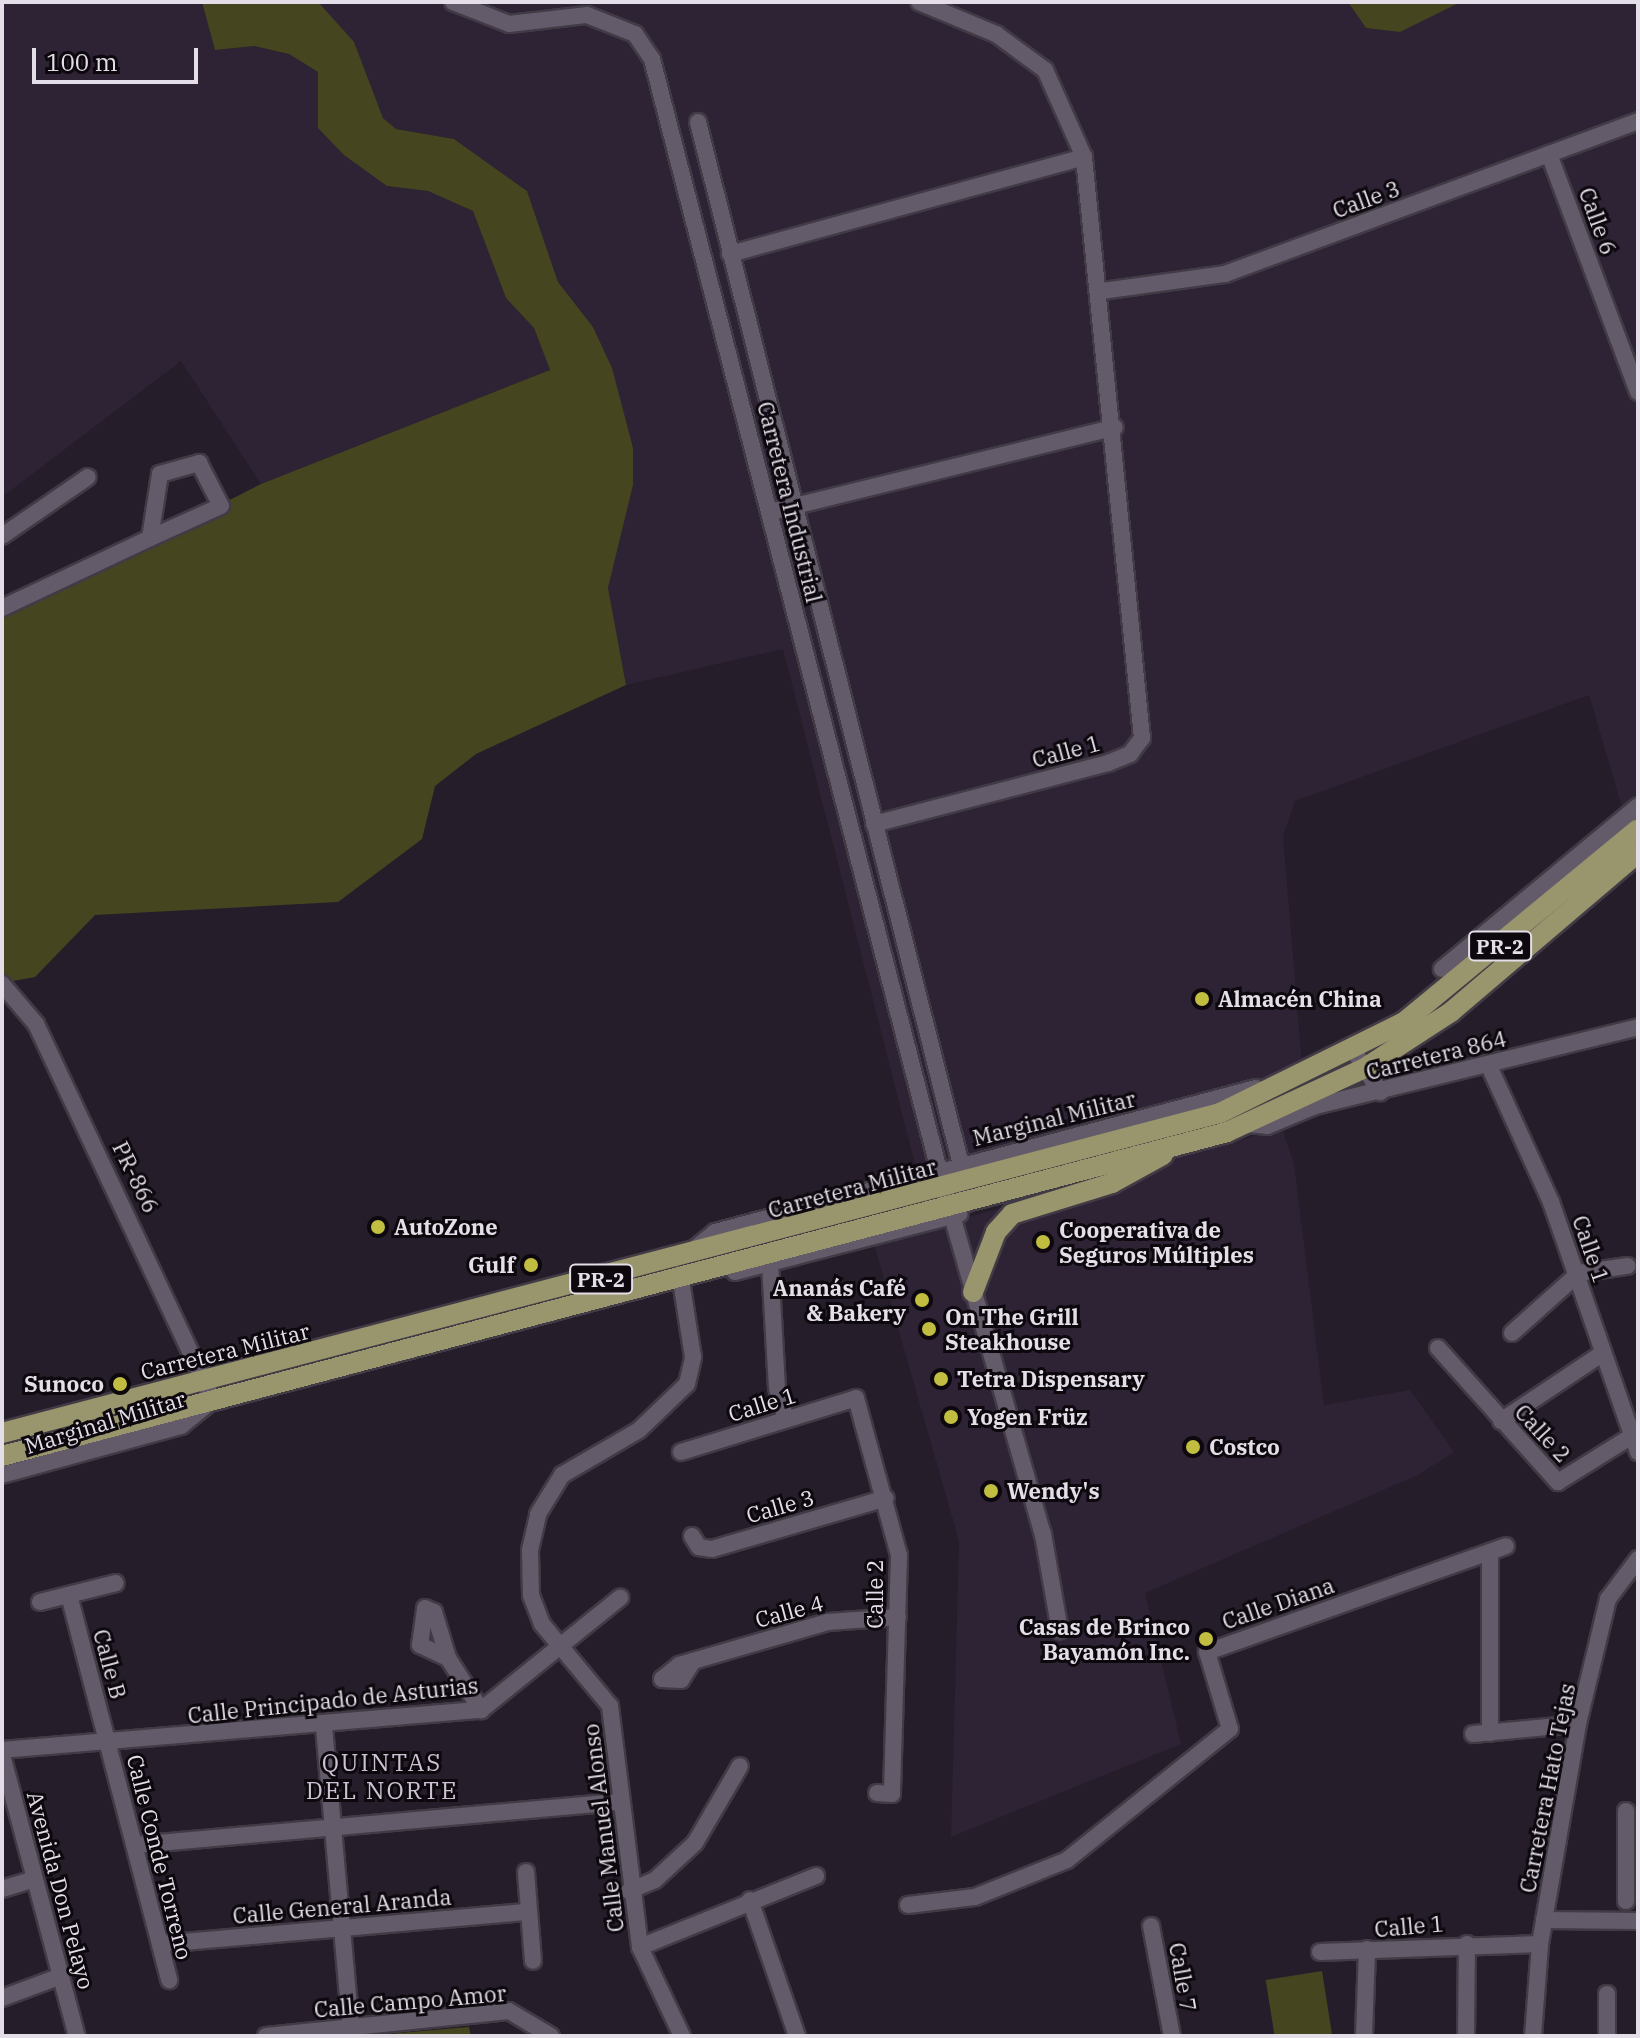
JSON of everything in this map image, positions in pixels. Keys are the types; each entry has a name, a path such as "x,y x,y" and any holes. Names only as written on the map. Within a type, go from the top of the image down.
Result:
{"main road":[{"name":"Carretera Militar","path":"2,1456 209,1390 946,1196 1172,1129 1312,1073 1360,1059 1638,829"},
{"name":"Carretera Militar","path":"946,1196 1005,1190 1246,1124 1475,994 1638,853"},
{"path":"973,1292 996,1232 1012,1214 1112,1183 1174,1146"},
{"name":"Carretera Militar","path":"2,1433 209,1390"}],"street":[{"name":"Carretera Industrial","path":"453,2 509,24 587,15 635,34 652,59 946,1196 1043,1534 1060,1631"},
{"name":"Calle 1","path":"874,824 1130,754 1142,738 1102,291 1084,157 1045,70 996,34 919,2"},
{"name":"Calle 3","path":"1102,291 1225,274 1638,121"},
{"path":"698,122 961,1165"},
{"name":"Calle 6","path":"1549,154 1638,392"},
{"path":"730,254 1084,157"},
{"path":"770,512 1115,427"},
{"path":"2,608 221,506 199,463 160,474 150,538"},
{"path":"2,536 88,477"},
{"path":"1442,969 1638,806"},
{"path":"1491,928 1493,952"},
{"name":"PR-866","path":"2,984 36,1024 209,1390"},
{"name":"Carretera 864","path":"1246,1124 1267,1126 1380,1092 1638,1027"},
{"path":"1360,1059 1380,1092"},
{"name":"Calle 1","path":"1489,1066 1576,1276 1638,1452"},
{"name":"Marginal Militar","path":"946,1196 715,1232 683,1265 716,1277 907,1230 946,1196 961,1165 1312,1073"},
{"path":"907,1230 940,1232 961,1250"},
{"path":"770,1263 777,1388 786,1419"},
{"name":"Calle Manuel Alonso","path":"682,2036 640,1947 629,1891 610,1706 562,1648 531,1595 538,1514 562,1475 639,1430 687,1384 693,1357 683,1265"},
{"path":"1512,1333 1576,1276 1627,1266"},
{"name":"Calle 2","path":"1438,1348 1558,1482 1632,1436"},
{"path":"1501,1421 1603,1353"},
{"name":"Marginal Militar","path":"2,1475 181,1426 209,1390"},
{"name":"Calle 1","path":"681,1452 856,1398"},
{"name":"Calle 2","path":"856,1398 886,1498 899,1555 898,1617 885,1794"},
{"name":"Calle 3","path":"692,1536 699,1547 712,1549 886,1498"},
{"name":"Calle Diana","path":"908,1905 975,1897 1067,1860 1230,1729 1207,1652 1498,1549 1490,1733"},
{"name":"Carretera Hato Tejas","path":"1533,2036 1540,1944 1578,1724 1608,1599 1638,1559"},
{"path":"40,1602 116,1583"},
{"name":"Calle B","path":"69,1595 108,1744"},
{"name":"Calle Principado de Asturias","path":"2,1753 324,1727 481,1710 562,1648 620,1598"},
{"name":"Calle 4","path":"693,1661 828,1622 898,1617"},
{"path":"448,1658 481,1710"},
{"path":"1473,1734 1578,1724"},
{"path":"324,1727 351,2028"},
{"name":"Calle Conde Torreno","path":"108,1744 169,1980"},
{"name":"Avenida Don Pelayo","path":"2,1753 77,2036"},
{"path":"629,1891 655,1880 695,1843 740,1766"},
{"path":"135,1845 621,1802"},
{"path":"1626,1811 1632,1852 1626,1901"},
{"path":"526,1872 532,1961"},
{"path":"640,1947 750,1900 816,1876"},
{"path":"2,1889 35,1879"},
{"path":"750,1900 797,2036"},
{"name":"Calle General Aranda","path":"160,1944 529,1912"},
{"path":"1544,1920 1638,1921"},
{"name":"Calle 7","path":"1151,1926 1172,2036"},
{"path":"1466,2036 1467,1944"},
{"name":"Calle 1","path":"1364,2036 1367,1949 1540,1944"},
{"path":"1320,1952 1367,1949"},
{"path":"2,1998 61,1976"},
{"path":"1607,1994 1607,2036"},
{"name":"Calle Campo Amor","path":"266,2036 509,2011 551,2036"}],"shaded area":[{"path":"2,2 202,2 215,50 254,46 289,54 318,72 319,128 387,186 428,191 473,211 506,298 534,328 550,370 261,484 181,361 2,497"},
{"path":"202,2 319,3 354,42 383,118 396,129 454,139 527,191 558,282 593,327 612,368 633,448 633,485 608,588 626,685 476,754 435,786 422,839 338,902 95,915 35,977 2,983 2,617 261,484 550,370 534,328 506,298 473,211 428,191 387,186 344,155 318,128 318,72 289,54 254,46 215,50"},
{"path":"316,2 1348,2 1366,28 1400,32 1461,2 1638,2 1638,793 1622,807 1589,695 1295,801 1283,836 1302,1064 1267,1080 916,1168 783,649 626,685 608,588 633,485 612,368 593,327 558,282 527,191 454,139 396,129 383,118 354,42"},
{"path":"1348,2 1461,2 1400,32 1366,28"},
{"path":"1282,1128 1294,1164 1324,1405 1410,1390 1454,1452 1418,1475 1145,1593 1181,1744 951,1837 959,1541 874,1244"},
{"path":"1322,1971 1332,2035 1275,2036 1266,1980"},
{"path":"469,2027 471,2036 364,2036"}],"place":[{"name":"Almacén China","path":"1202,999"},
{"name":"AutoZone","path":"378,1227"},
{"name":"Cooperativa de Seguros Múltiples","path":"1043,1242"},
{"name":"Gulf","path":"531,1265"},
{"name":"Ananás Café & Bakery","path":"922,1300"},
{"name":"On The Grill Steakhouse","path":"929,1329"},
{"name":"Tetra Dispensary","path":"941,1379"},
{"name":"Sunoco","path":"120,1384"},
{"name":"Yogen Früz","path":"951,1417"},
{"name":"Costco","path":"1193,1447"},
{"name":"Wendy's","path":"991,1491"},
{"name":"Casas de Brinco Bayamón Inc.","path":"1206,1639"}],"district":[{"name":"QUINTAS DEL NORTE","path":"382,1777"}]}
